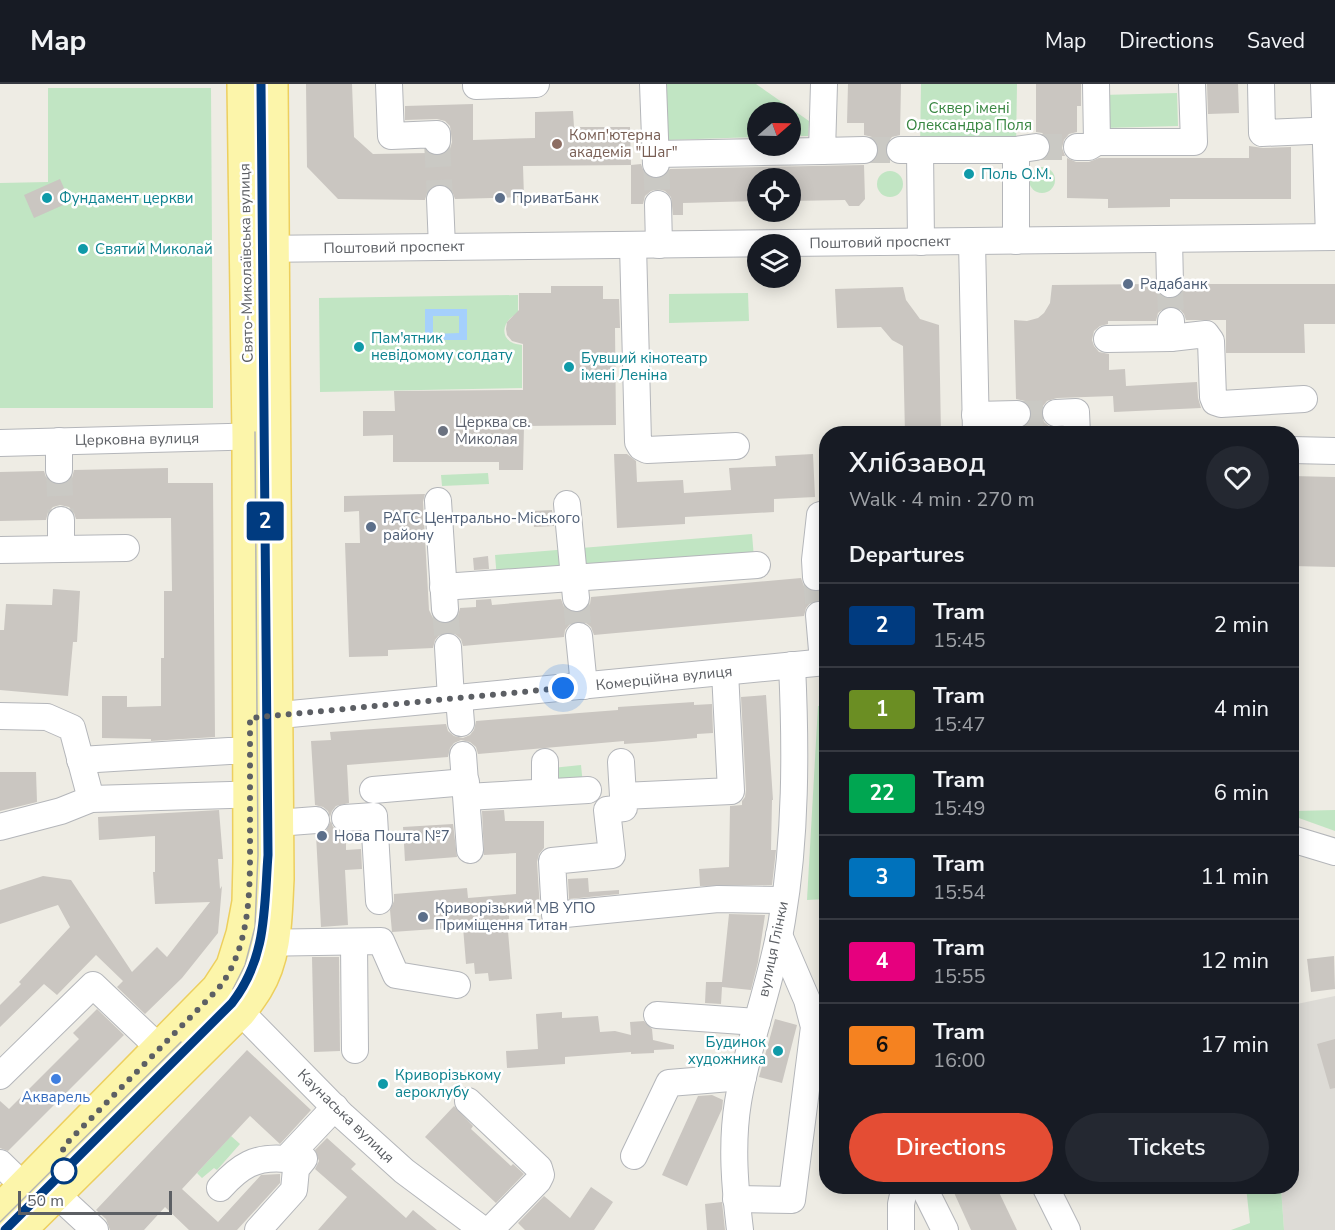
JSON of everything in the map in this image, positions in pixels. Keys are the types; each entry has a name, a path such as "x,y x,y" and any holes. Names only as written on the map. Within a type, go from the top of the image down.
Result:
{"main road":[{"name":"Свято-Миколаївська вулиця","path":"19,1230 40,1190 229,1000 257,987 268,961 256,943 277,879 263,751 259,249 244,84"},
{"name":"Свято-Миколаївська вулиця","path":"259,249 271,84"},
{"name":"Свято-Миколаївська вулиця","path":"0,1211 40,1190"}],"street":[{"path":"389,84 391,136 437,134 438,141"},
{"path":"476,84 476,86 536,84"},
{"path":"653,84 656,159 864,150"},
{"path":"822,151 824,84"},
{"path":"1096,84 1087,144 1194,142 1192,84"},
{"path":"1261,84 1262,133 1330,130"},
{"path":"1324,84 1330,130 1332,237"},
{"path":"921,242 910,150 1026,148 1016,241"},
{"path":"440,199 442,247"},
{"path":"658,204 659,244"},
{"name":"Поштовий проспект","path":"259,249 1332,237"},
{"path":"1169,239 1170,284"},
{"path":"972,241 976,424 1017,414"},
{"path":"633,245 638,442 647,450 736,446"},
{"path":"1107,339 1171,329 1206,334 1211,341 1215,402 1221,404 1304,399"},
{"path":"1056,413 1076,412 1077,426"},
{"name":"Церковна вулиця","path":"0,443 261,436"},
{"path":"59,441 59,470"},
{"path":"1299,450 1335,451"},
{"path":"438,501 444,598 575,588 757,565"},
{"path":"567,504 575,588"},
{"path":"61,520 61,549"},
{"path":"816,577 815,560 819,524"},
{"path":"0,549 126,548"},
{"path":"579,636 584,686"},
{"path":"448,647 457,706"},
{"name":"Комерційна вулиця","path":"263,717 457,706 584,686 819,663"},
{"name":"вулиця Глінки","path":"740,1230 734,1150 738,1105 779,935 793,821 795,723 792,665"},
{"path":"622,796 731,791 725,672"},
{"path":"0,716 47,717 72,728 91,799"},
{"path":"80,760 263,751"},
{"path":"463,755 470,850"},
{"path":"545,762 545,792"},
{"path":"621,762 624,808 607,810 612,855 552,861 555,915 718,899 784,900"},
{"path":"373,790 545,792 588,790"},
{"path":"0,827 62,811 91,799 268,804 316,820"},
{"path":"345,818 374,816 379,901"},
{"path":"1299,841 1335,852"},
{"path":"736,1198 792,1200 814,1027 807,1000 779,935"},
{"path":"256,943 381,941 396,975 457,985"},
{"path":"354,943 356,1050"},
{"path":"0,1076 93,985 170,1059"},
{"name":"Каунаська вулиця","path":"229,1000 339,1112 404,1171 483,1230"},
{"path":"657,1015 757,1022"},
{"path":"634,1156 669,1083 743,1077"},
{"path":"468,1101 539,1168 541,1175 538,1181 490,1230"},
{"path":"325,1136 339,1112"},
{"path":"220,1188 233,1174 248,1164 276,1158 286,1160 339,1112"},
{"path":"258,1230 294,1190 296,1168 304,1159"},
{"path":"0,1163 95,1230"},
{"path":"901,1230 903,1194"},
{"path":"928,1194 945,1230"},
{"path":"1049,1194 1067,1230"}],"shaded area":[{"path":"1335,996 1335,1230 1284,1230 1281,1194 1299,1194 1299,1004"}],"green space":[{"path":"664,84 756,84 782,102 747,102 747,137 667,140"},
{"name":"Сквер імені Олександра Поля","path":"921,84 1017,84 1016,150 920,150"},
{"path":"48,88 211,88 213,408 0,408 0,183 48,182"},
{"path":"1177,93 1178,126 1103,128 1102,95"},
{"path":"801,115 809,121 808,136 801,136"},
{"path":"1042,167 1051,171 1055,180 1051,189 1042,193 1033,189 1029,180 1033,171"},
{"path":"890,171 899,175 903,184 899,193 890,197 881,193 877,184 881,175"},
{"path":"748,293 749,321 669,323 669,294"},
{"path":"518,295 518,314 507,322 504,330 507,339 522,345 522,388 320,392 319,298"},
{"path":"488,473 489,484 442,486 441,475"},
{"path":"752,534 754,558 497,579 495,555"},
{"path":"818,706 819,899 807,900"},
{"path":"581,765 583,785 552,787 552,768"},
{"path":"1335,810 1335,831 1299,818 1299,811"},
{"path":"231,1136 240,1144 217,1170 214,1168 202,1178 197,1173"},
{"path":"1247,1194 1281,1194 1284,1230 1231,1230 1250,1223"}],"water":[{"path":"425,309 467,309 467,340 425,340","holes":["433,316 459,316 459,333 433,334"]}],"building":[{"path":"306,84 352,84 354,137 373,154 429,153 438,156 444,154 450,149 452,142 450,126 445,121 437,119 405,120 405,106 473,104 473,140 535,138 535,112 573,111 574,127 630,127 631,165 523,166 524,197 455,199 447,186 440,184 432,187 425,200 338,199 307,167"},
{"path":"848,84 901,84 900,135 892,137 887,143 885,151 889,160 875,160 879,150 877,143 872,137 864,135 864,123 847,123"},
{"path":"1036,84 1081,84 1081,106 1077,106 1077,132 1069,134 1064,140 1062,148 1065,156 1047,156 1051,145 1048,138 1036,132"},
{"path":"1207,84 1238,84 1239,113 1208,114"},
{"path":"1249,146 1291,147 1291,199 1170,199 1170,207 1108,208 1108,199 1067,198 1067,158 1076,162 1089,162 1099,158 1249,158"},
{"path":"641,164 649,177 656,179 664,176 670,169 864,165 865,199 859,206 849,206 845,200 801,201 801,168 747,168 747,201 683,203 683,215 673,215 671,197 665,191 658,189 645,196 643,204 631,204 631,165"},
{"name":"Фундамент церкви","path":"60,179 70,202 34,218 24,195"},
{"path":"1155,284 1162,297 1170,299 1183,292 1185,284 1335,284 1335,324 1304,324 1305,353 1226,353 1226,320 1186,320 1179,308 1170,306 1158,313 1156,321 1108,321 1108,324 1094,331 1092,340 1099,352 1109,354 1109,370 1125,369 1126,386 1197,382 1201,408 1114,412 1113,396 1057,398 1047,401 1043,406 1041,413 1044,422 1049,426 1025,426 1030,422 1032,413 1025,401 1016,399 1014,320 1027,321 1038,318 1044,313 1050,303 1052,285"},
{"path":"551,286 603,286 603,299 619,299 620,328 615,328 616,425 524,426 523,470 499,470 499,462 393,462 393,435 363,436 363,411 395,411 394,391 523,390 523,344 512,341 507,335 507,322 519,310 519,293 551,293"},
{"path":"903,287 906,300 920,319 939,325 941,426 905,426 903,346 892,340 881,327 837,328 835,289"},
{"path":"614,454 627,454 636,461 637,482 683,480 684,493 731,490 729,468 776,466 775,456 813,454 815,497 774,499 774,512 685,517 685,524 617,528"},
{"path":"168,468 168,483 213,483 215,737 151,741 151,739 102,738 102,696 127,696 127,707 161,706 164,591 172,591 171,518 76,519 69,507 60,505 48,512 46,520 0,521 0,472 44,471 51,483 60,485 72,478 74,470"},
{"path":"1299,476 1335,477 1335,567 1299,566"},
{"path":"425,494 423,502 429,610 439,623 453,622 460,608 476,607 476,600 491,599 492,605 561,599 564,607 570,612 577,613 585,610 590,604 591,597 801,578 804,586 810,591 819,591 819,600 811,602 804,616 594,635 591,627 578,621 570,624 565,630 564,637 463,646 461,639 447,632 440,634 433,648 388,650 388,656 349,657 345,543 360,543 359,511 344,512 344,496"},
{"path":"552,510 554,526 534,527 533,511"},
{"path":"488,556 489,569 474,570 473,558"},
{"path":"53,589 80,591 77,642 73,642 68,696 0,690 0,630 4,630 6,604 52,605"},
{"path":"766,695 773,800 771,850 776,850 772,885 700,886 699,869 729,867 730,806 742,805 745,797 741,697"},
{"path":"694,702 694,705 712,704 713,733 697,734 697,738 624,744 624,741 478,754 476,747 470,742 461,740 450,748 448,757 347,765 349,803 336,806 330,817 328,811 323,807 315,805 311,741 331,740 330,732 446,724 448,731 454,736 463,738 474,730 476,721"},
{"path":"0,772 36,772 37,802 0,811"},
{"path":"219,810 223,859 218,859 220,889 222,886 218,933 182,978 145,1014 117,987 123,981 96,955 57,995 44,984 0,1027 0,1005 70,927 58,905 0,924 0,890 43,876 71,880 132,972 157,947 167,957 210,902 155,904 153,872 155,872 155,836 99,840 98,817"},
{"path":"504,810 505,821 544,821 544,848 537,862 540,909 509,909 509,919 507,919 512,979 489,981 488,973 475,974 474,963 466,964 463,927 392,932 390,910 394,894 467,888 468,898 516,894 516,853 484,855 482,811"},
{"path":"331,821 333,827 338,831 346,833 346,850 361,849 362,869 345,870 348,925 321,927 316,835 325,832"},
{"path":"453,824 457,857 405,861 403,827"},
{"path":"588,878 589,892 619,890 619,894 569,899 568,879"},
{"path":"729,914 765,915 751,990 722,987 721,1004 705,1003 706,982 722,982"},
{"path":"1334,956 1335,989 1311,992 1307,959"},
{"path":"312,957 339,957 340,1051 314,1052"},
{"path":"97,1009 124,1035 8,1151 0,1148 0,1101 9,1109 79,1039 73,1033"},
{"path":"562,1012 562,1018 598,1016 600,1032 615,1031 631,1035 630,1022 644,1021 652,1029 653,1040 674,1045 674,1049 654,1050 654,1053 631,1054 631,1052 565,1057 565,1064 507,1068 506,1051 538,1049 536,1014"},
{"name":"Будинок художника","path":"775,1019 797,1025 782,1083 759,1077"},
{"path":"1335,1039 1335,1088 1330,1089 1317,1044"},
{"path":"247,1050 311,1110 280,1144 250,1116 182,1189 218,1222 261,1175 280,1174 280,1183 237,1230 189,1230 165,1207 144,1230 110,1230 106,1219 96,1210"},
{"path":"712,1095 723,1100 722,1109 687,1186 662,1175 698,1096"},
{"path":"454,1106 473,1126 471,1129 511,1166 513,1164 524,1174 496,1203 425,1137"},
{"path":"327,1138 356,1164 351,1169 406,1218 413,1210 437,1230 318,1230 347,1197 315,1169 319,1161 315,1150"},
{"path":"591,1187 613,1202 594,1230 525,1230 518,1223 544,1196 570,1218"},
{"path":"955,1194 1000,1194 1017,1230 971,1230"},
{"path":"722,1202 725,1230 707,1230 705,1204"}],"tunnel":[{"path":"437,141 440,199"},
{"path":"1036,147 1077,147"},
{"path":"864,150 900,150"},
{"path":"656,164 658,204"},
{"path":"1170,284 1171,321"},
{"path":"1017,414 1056,413"},
{"path":"59,470 61,520"},
{"path":"816,577 819,615"},
{"path":"576,598 579,636"},
{"path":"445,609 448,647"}],"tram line":[{"path":"5,1230 232,1003 243,986 258,951 264,914 268,855 261,84"},
{"name":"2","path":"5,1230 232,1003 247,983 258,956 262,936 268,855 261,84"},
{"path":"233,989 245,965 255,927 258,855 255,432"},
{"path":"0,1222 181,1042"}],"place":[{"name":"Комп'ютерна академія \"Шаг\"","path":"557,144"},
{"name":"Поль О.М.","path":"969,174"},
{"name":"Фундамент церкви","path":"47,198"},
{"name":"ПриватБанк","path":"500,198"},
{"name":"Святий Миколай","path":"83,249"},
{"name":"Радабанк","path":"1128,284"},
{"name":"Пам'ятник невідомому солдату","path":"359,347"},
{"name":"Бувший кінотеатр імені Леніна","path":"569,367"},
{"name":"Церква св. Миколая","path":"443,431"},
{"name":"РАГС Центрально-Міського району","path":"371,527"},
{"name":"Нова Пошта №7","path":"322,836"},
{"name":"Криворізький МВ УПО Приміщення Титан","path":"423,917"},
{"name":"Будинок художника","path":"778,1051"},
{"name":"Акварель","path":"56,1079"},
{"name":"Криворізькому аероклубу","path":"383,1084"}],"route":[{"path":"64,1171 63,1147 218,989 233,966 240,948 249,902 250,718 563,688"}]}
